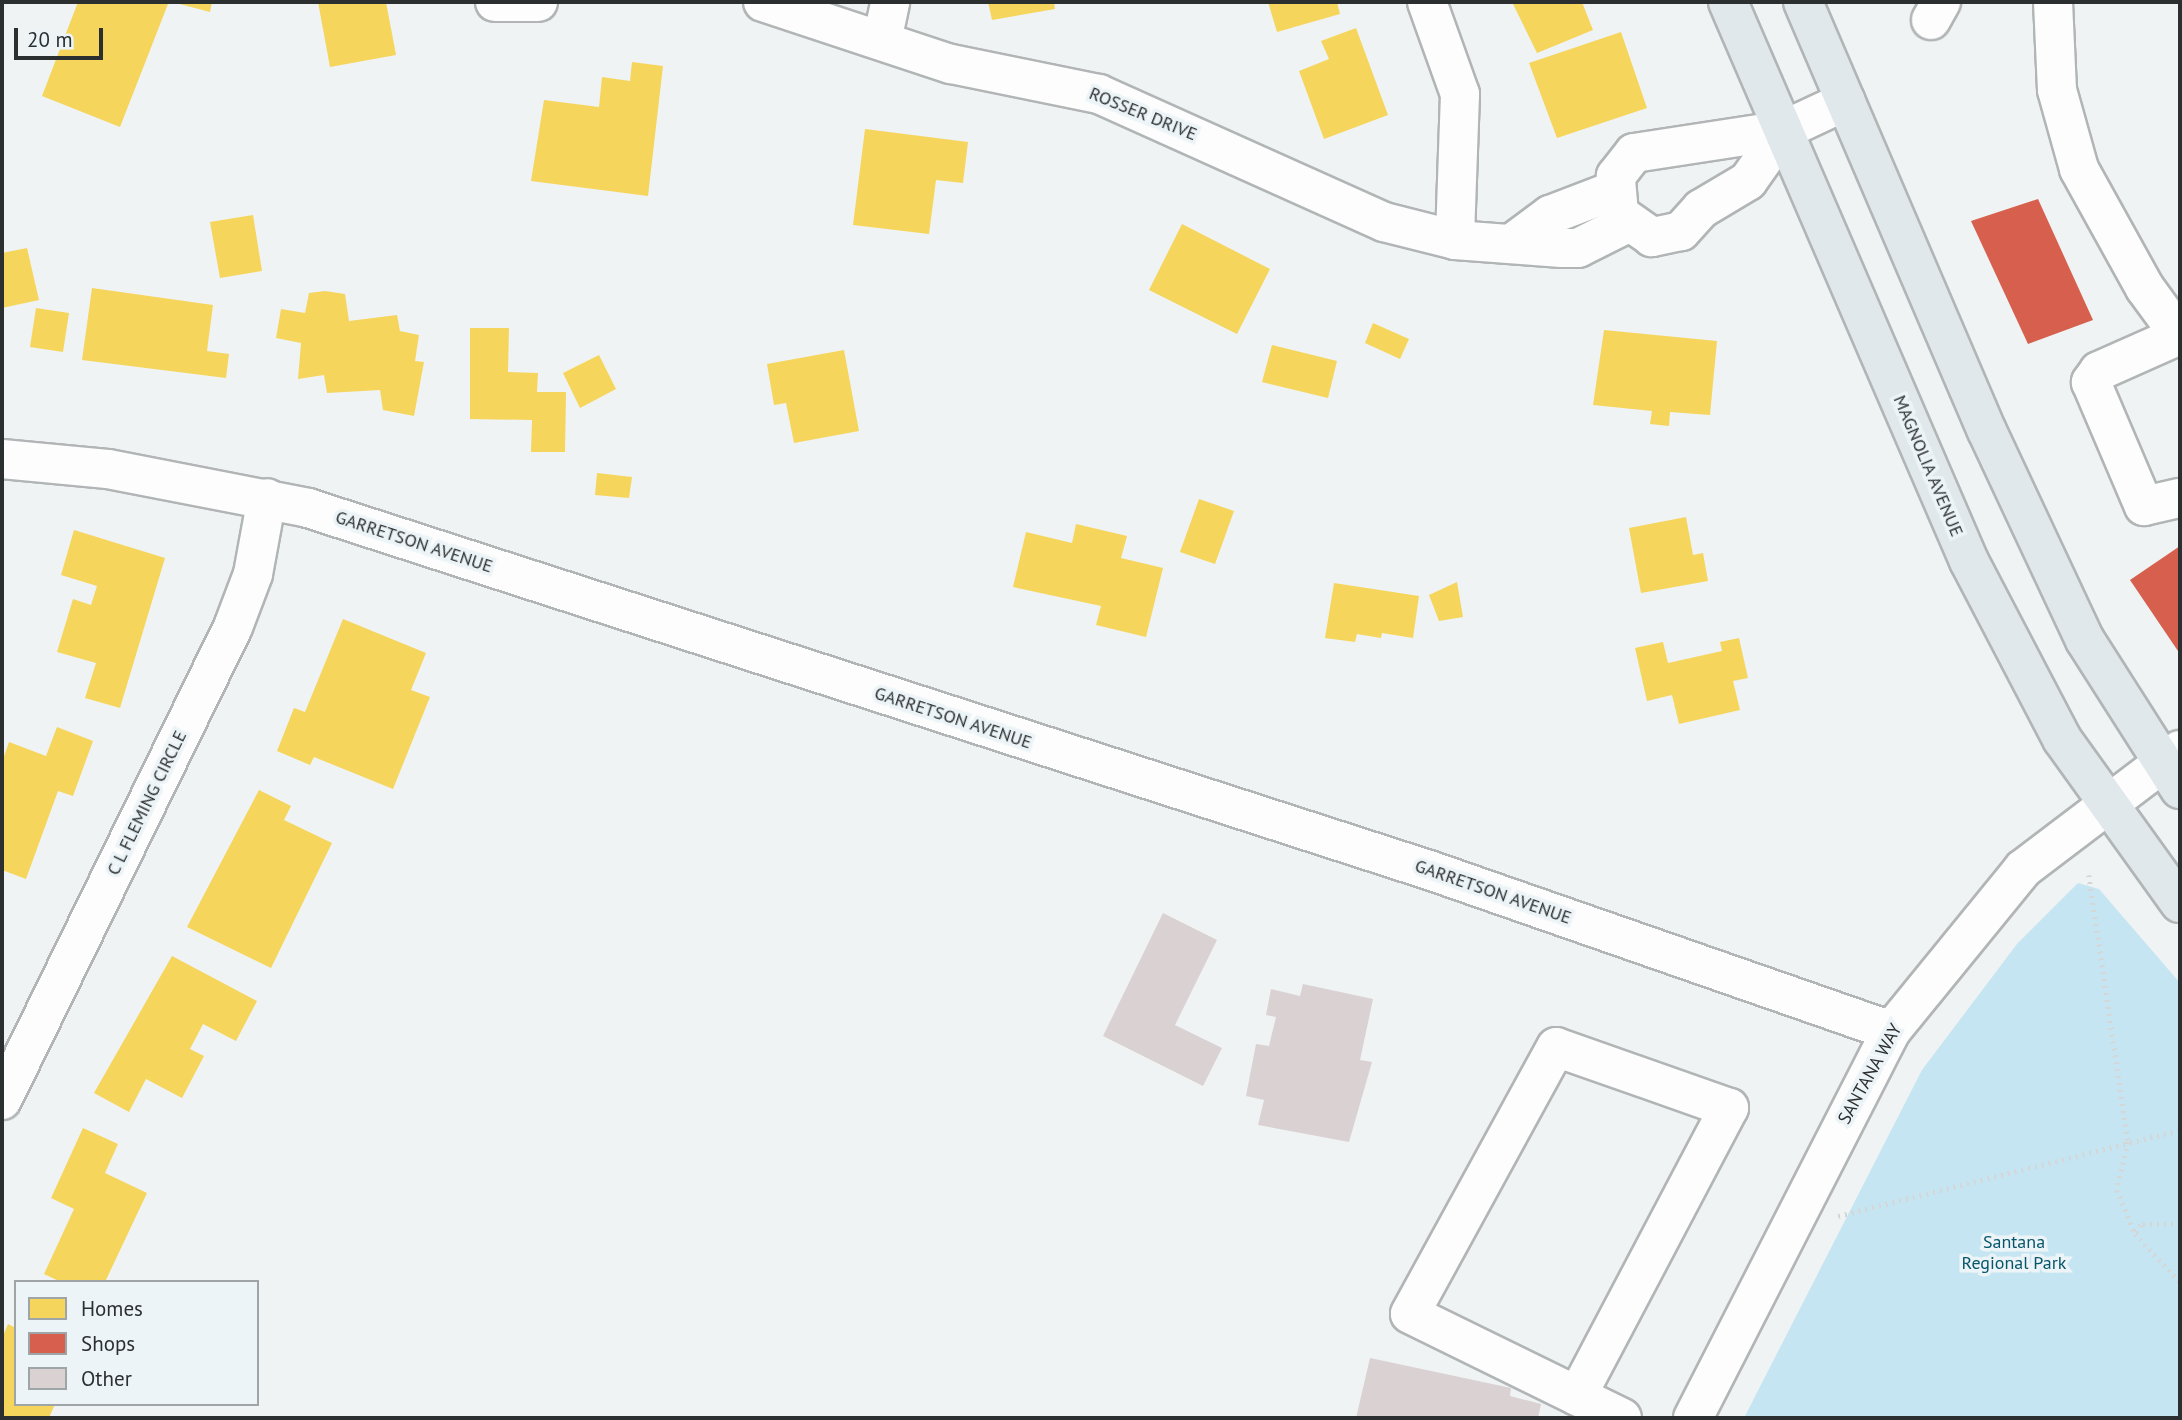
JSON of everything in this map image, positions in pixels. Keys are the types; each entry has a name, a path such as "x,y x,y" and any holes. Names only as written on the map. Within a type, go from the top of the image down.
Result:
{"main road":[{"name":"MAGNOLIA AVENUE","path":"1728,2 1969,561 2063,738 2180,903"},
{"path":"1803,2 2045,557 2085,640 2173,768"}],"street":[{"path":"497,3 538,2"},
{"name":"ROSSER DRIVE","path":"763,2 951,64 1099,94 1384,222 1455,240 1515,241 1550,215 1619,207"},
{"path":"882,41 890,2"},
{"path":"1427,2 1460,94 1455,240"},
{"path":"2053,2 2057,90 2079,169 2144,288 2180,336 2099,371 2091,382 2144,506 2180,498"},
{"path":"1784,130 1748,181 1701,209 1681,231 1652,237 1619,207 1622,163 1647,147 1676,149 1727,135 1784,130 1846,101"},
{"name":"GARRETSON AVENUE","path":"2,458 108,468 267,498 1429,870 1891,1031"},
{"name":"C L FLEMING CIRCLE","path":"2,1100 233,627 253,575 267,498"},
{"name":"SANTANA WAY","path":"1693,1418 1891,1031 2023,869 2107,802 2173,768"},
{"path":"1577,1396 1729,1108 1556,1046 1410,1314 1577,1396 1622,1418"}],"path":[{"path":"2090,875 2128,1142 2117,1190 2135,1234 2180,1282"},
{"path":"1838,1216 2180,1130"},
{"path":"2135,1234 2141,1225 2180,1224"}],"green space":[{"name":"Santana Regional Park","path":"2078,883 2099,889 2180,983 2180,1418 1744,1418 1922,1070 2017,944"}],"building: Homes":[{"path":"78,2 168,4 120,127 42,96"},
{"path":"172,2 212,2 210,12"},
{"path":"318,2 386,2 396,55 330,67"},
{"path":"988,2 1054,2 1055,9 992,20"},
{"path":"1268,2 1337,2 1340,14 1277,32"},
{"path":"1512,2 1582,2 1593,30 1537,53"},
{"path":"1356,28 1388,115 1324,139 1299,71 1329,59 1321,41"},
{"path":"1621,32 1647,108 1557,138 1529,63"},
{"path":"632,62 663,66 648,196 531,181 544,100 599,107 602,77 630,81"},
{"path":"865,129 968,142 963,183 936,180 929,234 853,225"},
{"path":"253,215 262,271 220,278 210,222"},
{"path":"1182,224 1270,269 1237,334 1149,290"},
{"path":"27,248 39,300 2,308 2,253"},
{"path":"92,288 213,305 207,351 229,354 226,378 82,360"},
{"path":"325,291 345,294 349,321 397,315 400,331 419,335 415,361 424,362 414,416 383,410 380,390 327,393 324,375 298,379 301,343 276,338 281,309 305,313 309,293"},
{"path":"36,308 69,313 63,352 30,347"},
{"path":"1373,323 1409,339 1400,359 1365,343"},
{"path":"470,328 509,328 508,372 538,373 537,392 566,392 565,452 531,452 532,420 470,419"},
{"path":"1604,330 1717,341 1710,415 1670,412 1669,426 1650,424 1652,411 1593,405"},
{"path":"1272,345 1337,361 1328,398 1262,382"},
{"path":"844,350 859,431 794,443 786,403 774,405 767,364"},
{"path":"599,355 616,389 580,408 563,373"},
{"path":"597,473 632,477 629,498 595,495"},
{"path":"1199,499 1234,511 1215,564 1180,552"},
{"path":"1686,517 1693,555 1703,553 1708,581 1641,593 1629,528"},
{"path":"1076,524 1127,536 1121,558 1163,568 1146,637 1096,625 1101,606 1013,587 1026,532 1072,543"},
{"path":"74,530 165,558 120,708 85,698 96,663 57,652 73,599 91,605 97,586 61,575"},
{"path":"1457,582 1463,617 1439,621 1429,595"},
{"path":"1334,583 1419,596 1413,638 1382,633 1381,638 1357,634 1355,642 1325,638"},
{"path":"343,619 426,653 411,690 430,697 393,789 314,757 310,765 277,751 294,708 305,712"},
{"path":"1739,638 1748,678 1733,681 1740,710 1679,724 1672,695 1647,701 1635,648 1663,642 1668,663 1722,651 1720,642"},
{"path":"57,727 93,741 73,796 58,791 26,879 2,870 2,762 9,742 46,756"},
{"path":"259,790 291,806 284,820 332,843 271,968 187,927"},
{"path":"172,956 257,1001 236,1041 203,1024 190,1049 204,1056 182,1098 146,1079 129,1112 94,1093"},
{"path":"83,1128 118,1144 105,1173 147,1193 106,1280 57,1280 44,1274 74,1209 51,1198"},
{"path":"8,1324 14,1327 14,1406 54,1406 49,1418 2,1418 2,1338"}],"building: Shops":[{"path":"2038,199 2093,320 2028,344 1971,221"},
{"path":"2180,546 2180,654 2130,580"}],"building: Other":[{"path":"1163,913 1217,940 1175,1025 1222,1048 1203,1086 1103,1036"},
{"path":"1303,984 1373,999 1360,1060 1372,1062 1349,1142 1258,1125 1264,1100 1246,1096 1256,1044 1269,1046 1276,1017 1266,1015 1271,989 1300,996"},
{"path":"1370,1358 1511,1388 1510,1396 1541,1404 1538,1418 1356,1418"}]}
